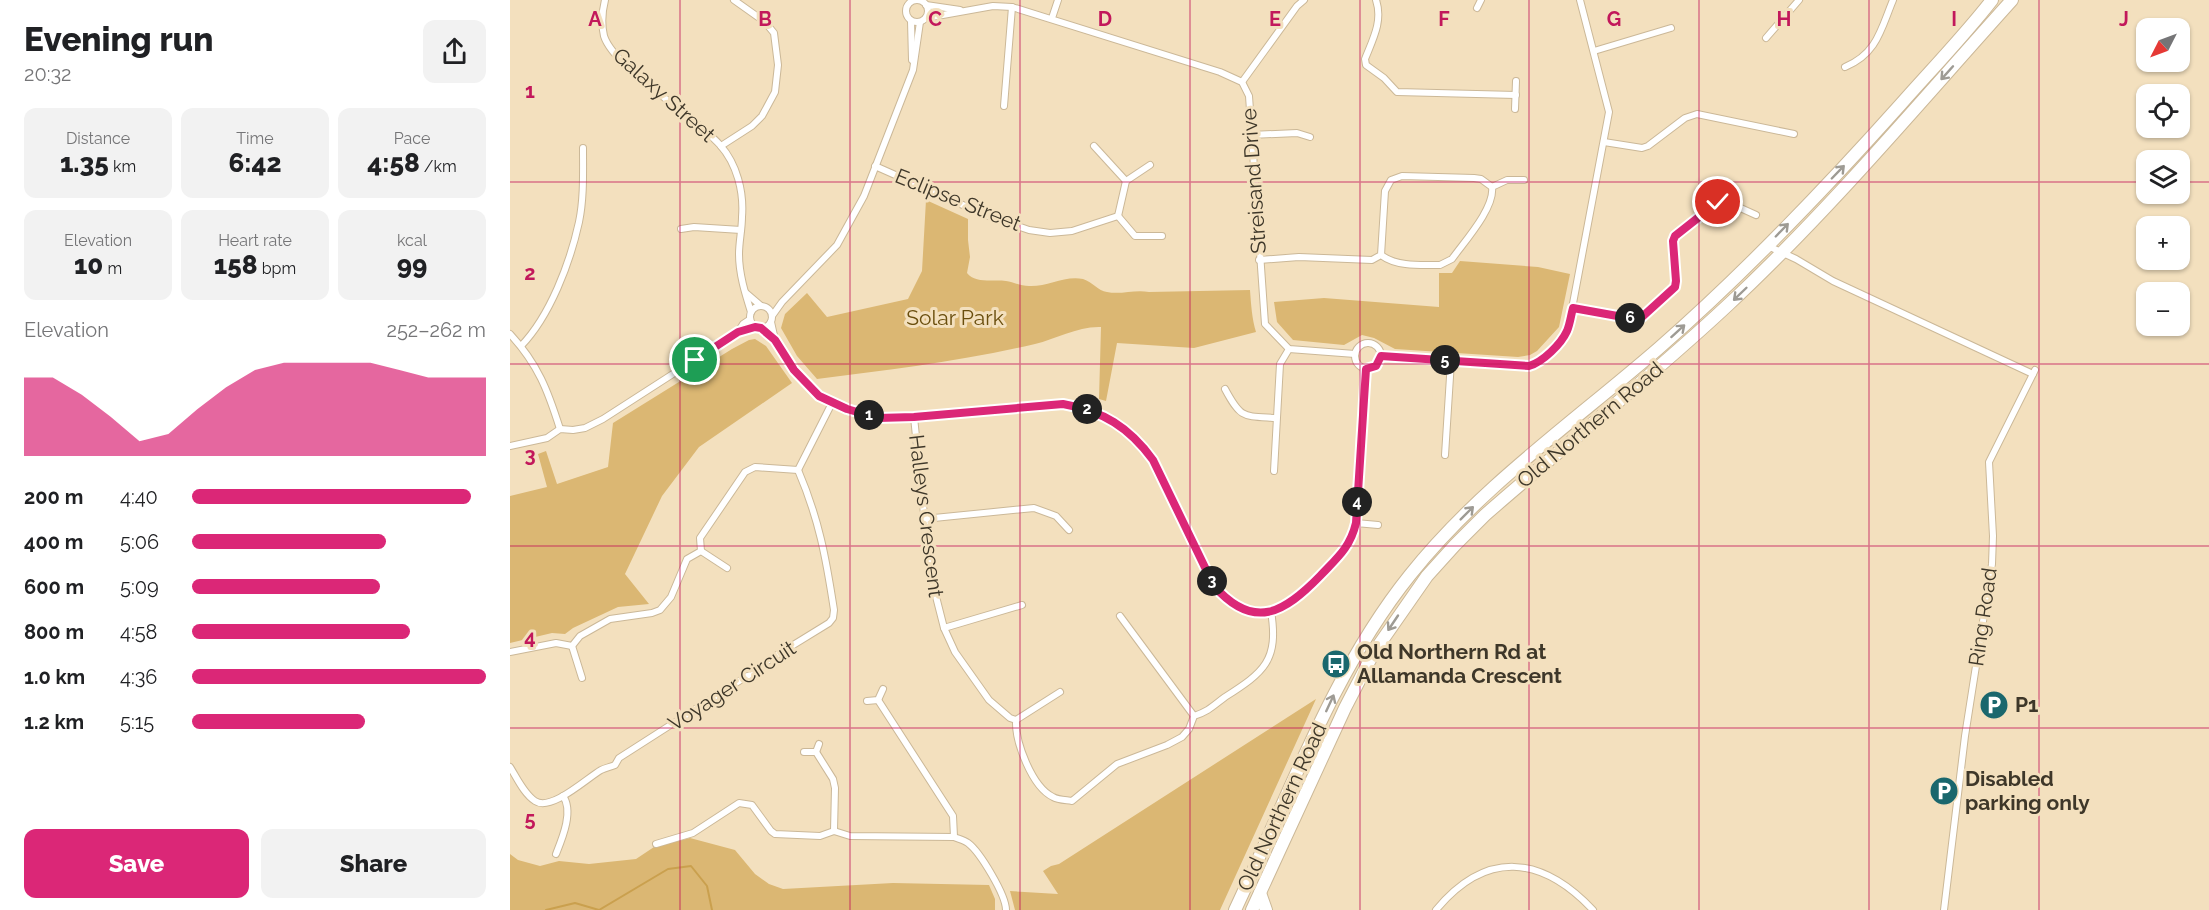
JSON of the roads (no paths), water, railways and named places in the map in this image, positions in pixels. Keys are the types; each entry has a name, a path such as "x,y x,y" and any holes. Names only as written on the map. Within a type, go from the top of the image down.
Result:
{"highway":[{"name":"Old Northern Road","path":"1235,910 1341,680 1377,619 1409,576 1469,510 1663,345 1767,246 1860,149 1992,0"},
{"name":"Old Northern Road","path":"1252,910 1362,673 1389,628 1427,576 1485,515 1700,331 1782,253 1842,190 2012,0"},
{"path":"1260,893 1266,910"}],"street":[{"name":"Galaxy Street","path":"605,0 601,14 604,36 618,58 694,120 721,146 736,173 742,197 739,253 741,280 751,312"},
{"path":"721,146 752,126 762,116 775,92 777,74 774,33 765,22 734,0"},
{"path":"510,446 547,438 560,429 585,428 603,419 738,332 767,327 782,302 837,244 864,196 913,70 923,20 928,12 926,5 919,0 908,2 906,11 911,21 913,70"},
{"path":"1052,18 1058,0"},
{"path":"1242,82 1297,6 1304,0"},
{"path":"1376,0 1380,20 1365,59 1366,65 1384,78 1397,92 1516,95"},
{"path":"1477,8 1481,0"},
{"path":"1381,356 1517,366 1534,364 1542,360 1568,330 1609,112 1580,0"},
{"path":"1766,38 1798,0"},
{"path":"1845,67 1859,62 1873,48 1893,0"},
{"name":"Streisand Drive","path":"926,5 967,10"},
{"name":"Streisand Drive","path":"923,20 993,6 1012,7 1238,78 1248,91 1265,324 1289,349"},
{"path":"1004,106 1012,7"},
{"path":"911,21 923,20"},
{"path":"1594,51 1671,28"},
{"path":"1515,109 1516,81"},
{"path":"1604,142 1634,148 1648,146 1685,118 1697,114 1794,134"},
{"path":"1251,135 1297,133 1310,137"},
{"path":"1094,147 1126,181"},
{"path":"521,346 543,318 566,265 579,222 583,183 583,148"},
{"path":"1150,165 1126,181 1118,216 1135,236 1162,236"},
{"name":"Eclipse Street","path":"875,166 983,214 1029,230 1050,233 1072,231 1118,216"},
{"path":"1380,255 1385,191 1391,180 1402,176 1481,178 1492,187"},
{"path":"1492,187 1507,180 1524,180"},
{"path":"1380,255 1388,261 1402,264 1440,265 1447,263 1487,210 1492,200 1492,187"},
{"path":"1573,308 1634,319 1642,317 1675,287 1673,241 1678,232 1718,202 1725,201 1756,215"},
{"path":"681,229 694,227 741,231"},
{"path":"1767,246 1782,253"},
{"name":"Ring Road","path":"1782,253 1833,281 2034,372 1989,462 1993,536 1992,564 1965,736 1944,910"},
{"path":"1259,260 1299,257 1372,260 1380,255"},
{"path":"746,293 764,306 772,319 775,340"},
{"path":"738,332 749,320 754,307 782,302"},
{"path":"749,320 775,340 794,370 819,396 832,403 878,418 1063,404 1086,408 1111,420 1131,433 1153,460 1214,586 1228,601 1254,612 1284,608 1300,596 1350,543 1356,523 1366,369"},
{"path":"510,334 521,346 543,381 560,429"},
{"path":"1366,369 1356,362 1355,354 1359,346 1369,343 1377,347 1381,356"},
{"path":"1274,471 1280,364 1289,349 1355,354"},
{"path":"1366,369 1376,366 1381,356"},
{"path":"1445,455 1451,361"},
{"path":"1225,389 1236,409 1243,415 1276,418"},
{"path":"700,551 700,538 745,472 755,466 798,470 832,403"},
{"name":"Halleys Crescent","path":"914,417 930,573 944,628 955,652 989,700 1010,718 1016,720"},
{"name":"Voyager Circuit","path":"510,767 534,801 540,804 548,803 563,796 602,769 615,765 619,758 747,676 756,673 759,666 821,629 833,618 831,590 818,523 798,470"},
{"path":"924,519 1034,508 1056,516 1069,530"},
{"path":"1356,523 1378,525"},
{"path":"700,551 727,568"},
{"path":"572,646 580,636 610,619 660,610 671,597 687,559 700,551"},
{"path":"944,628 1022,605"},
{"path":"1194,716 1208,712 1214,705 1254,678 1266,665 1272,650 1274,629 1271,611"},
{"path":"1120,616 1194,716"},
{"path":"510,652 556,643 572,646"},
{"path":"572,646 582,678"},
{"path":"878,700 883,689"},
{"path":"1060,692 1016,720 1016,728 1020,749 1036,781 1053,797 1072,801 1117,764 1182,737 1190,729 1194,716"},
{"path":"867,701 878,700"},
{"path":"878,700 953,816 954,837"},
{"path":"816,752 819,744"},
{"path":"804,752 816,752"},
{"path":"816,752 833,779 835,788 834,831"},
{"path":"556,854 567,811 566,800 563,796"},
{"path":"656,844 693,833 739,803 752,806 775,834 820,836 834,831 849,837 954,837 965,840 975,850 1003,893 1006,910"},
{"path":"1436,910 1452,890 1483,872 1518,866 1548,874 1572,889 1593,910"}],"waterway":[{"path":"546,910 575,903 599,910 668,869 691,866 707,886 712,910"}],"place":[{"name":"Old Northern Rd at Allamanda Crescent","path":"1336,664"},
{"name":"P1","path":"1994,705"},
{"name":"Disabled parking only","path":"1944,791"}],"park label":[{"name":"Solar Park","path":"955,318"}]}
